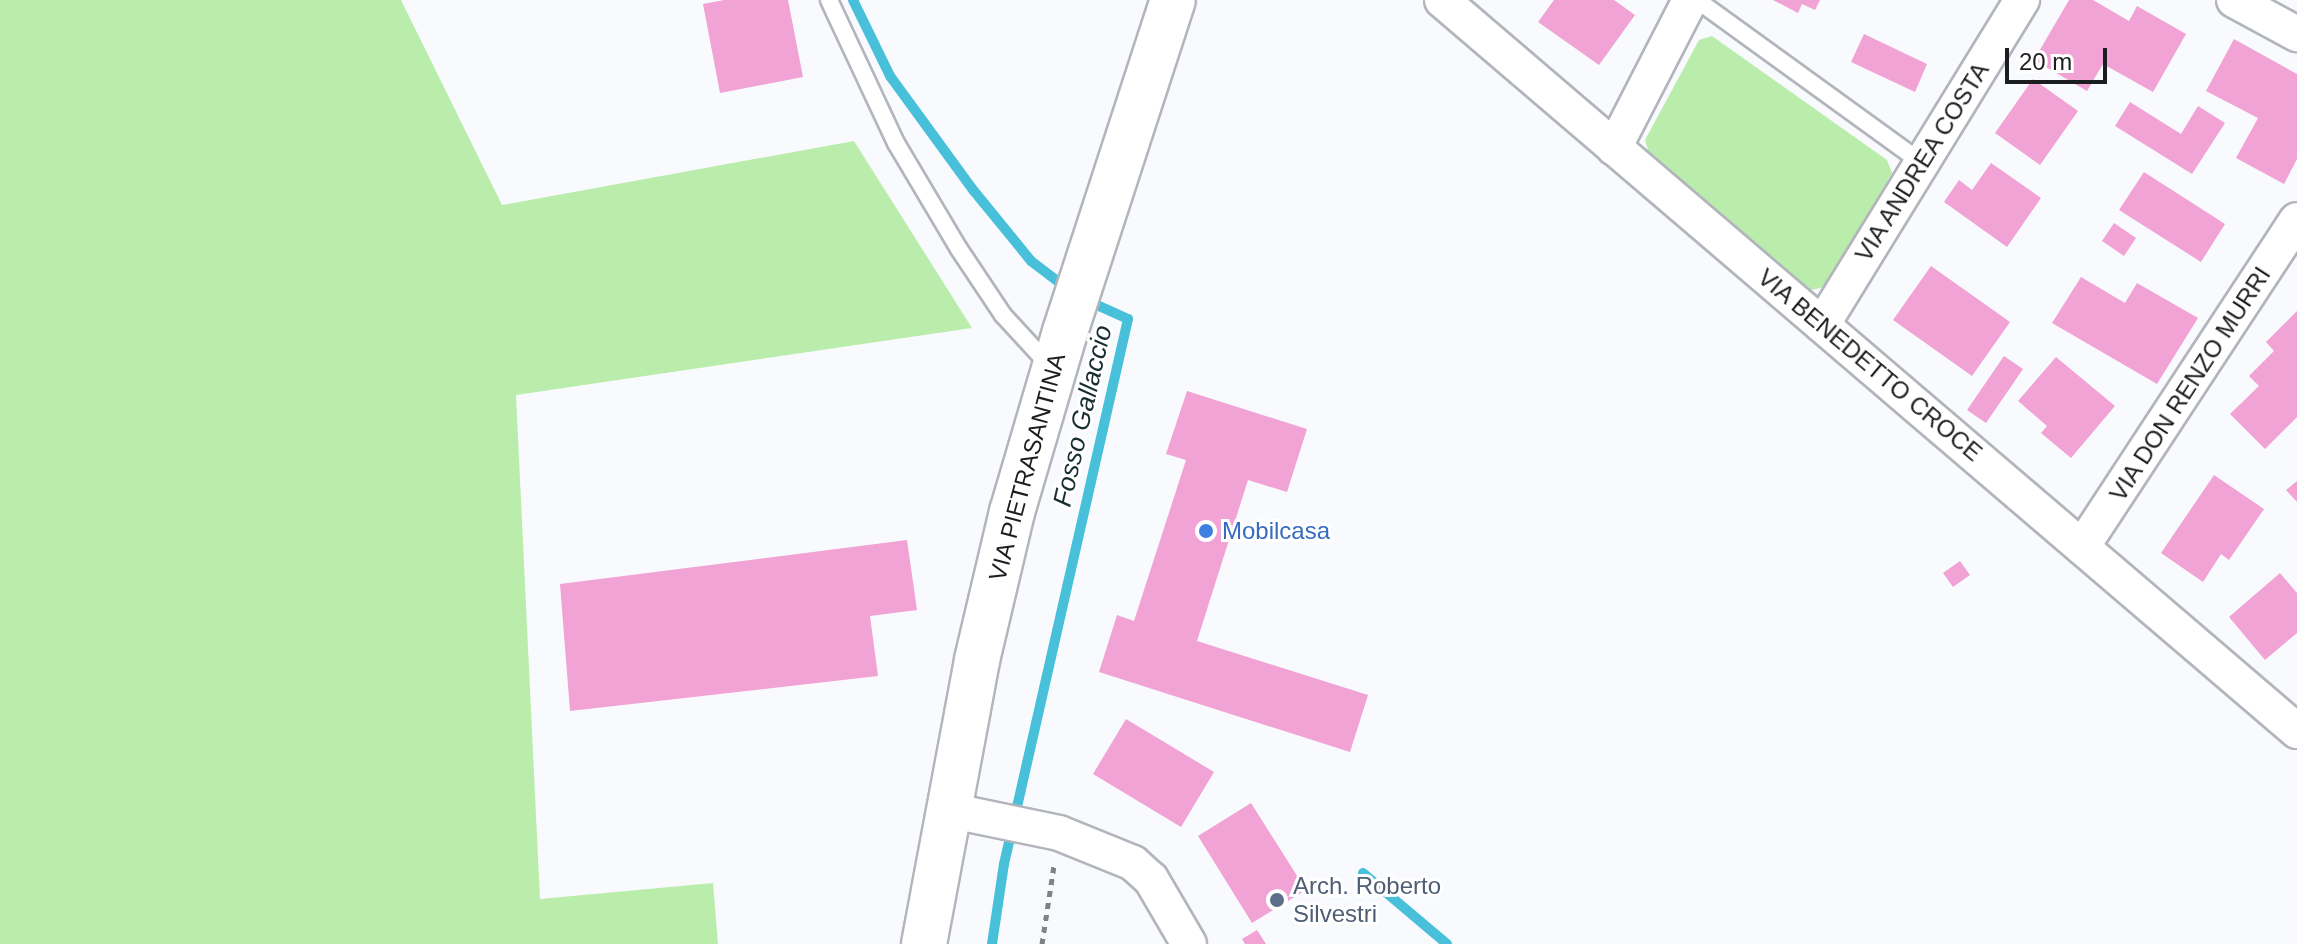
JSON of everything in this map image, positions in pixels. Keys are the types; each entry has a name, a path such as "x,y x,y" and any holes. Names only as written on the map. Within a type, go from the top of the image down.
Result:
{"street":[{"name":"VIA PIETRASANTINA","path":"924,944 977,660 1008,527 1059,351 1173,0"},
{"name":"VIA BENEDETTO CROCE","path":"1442,0 2297,731"},
{"path":"1614,148 1690,0"},
{"name":"VIA ANDREA COSTA","path":"1822,325 2022,0"},
{"path":"2234,0 2297,34"},
{"name":"VIA DON RENZO MURRI","path":"2082,547 2287,261 2297,220"},
{"path":"948,810 1054,832 1133,863 1151,879 1189,944"}],"lane":[{"path":"829,0 896,143 959,249 1003,315 1059,351"},
{"path":"1697,0 1922,163"}],"path":[{"path":"1042,944 1054,832"}],"green space":[{"path":"0,0 401,0 502,205 854,141 972,328 516,395 540,899 713,883 718,944 0,944"},
{"path":"1712,36 1887,160 1892,173 1825,287 1811,290 1649,154 1645,140 1699,40"}],"building":[{"path":"724,0 788,0 803,77 720,93 703,4"},
{"path":"1554,0 1614,0 1635,15 1599,65 1538,22"},
{"path":"1773,0 1820,0 1815,10 1802,4 1798,13"},
{"path":"2069,0 2093,0 2129,21 2137,6 2186,34 2153,92 2103,64 2087,91 2034,60"},
{"path":"1864,34 1927,64 1915,92 1851,62"},
{"path":"2234,39 2297,74 2297,159 2284,184 2236,158 2258,118 2206,91"},
{"path":"2033,79 2078,111 2040,165 1995,133"},
{"path":"2130,102 2181,134 2198,106 2225,123 2192,174 2115,126"},
{"path":"1991,163 2041,198 2007,247 1944,202 1959,180 1972,190"},
{"path":"2144,172 2225,224 2201,262 2119,210"},
{"path":"2114,223 2136,238 2124,256 2102,241"},
{"path":"1931,266 2010,322 1972,376 1893,320"},
{"path":"2081,277 2125,303 2137,283 2198,318 2157,384 2052,323"},
{"path":"2297,311 2297,417 2265,449 2230,414 2259,386 2249,376 2274,351 2266,342"},
{"path":"2004,356 2023,369 1986,423 1967,410"},
{"path":"2056,357 2115,406 2071,458 2041,433 2047,426 2018,401"},
{"path":"1187,391 1307,429 1287,492 1248,480 1197,641 1368,695 1350,752 1099,672 1117,615 1134,621 1186,460 1166,454"},
{"path":"2214,475 2264,509 2229,560 2221,554 2203,582 2161,553"},
{"path":"2297,481 2297,502 2286,490"},
{"path":"907,540 917,610 870,616 878,676 570,711 560,584"},
{"path":"1960,561 1970,575 1953,587 1943,573"},
{"path":"2280,573 2297,593 2297,633 2265,660 2229,617"},
{"path":"1126,719 1214,772 1181,827 1093,774"},
{"path":"1251,803 1306,890 1252,923 1198,836"},
{"path":"1257,930 1266,944 1245,944 1242,939"}],"waterway":[{"name":"Fosso Gallaccio","path":"853,0 890,76 974,191 1031,261 1069,290"},
{"name":"Fosso Gallaccio","path":"992,944 1004,864 1128,319 1086,300"},
{"path":"1363,873 1447,944"}],"place":[{"name":"Mobilcasa","path":"1206,531"},
{"name":"Arch. Roberto Silvestri","path":"1277,900"}]}
